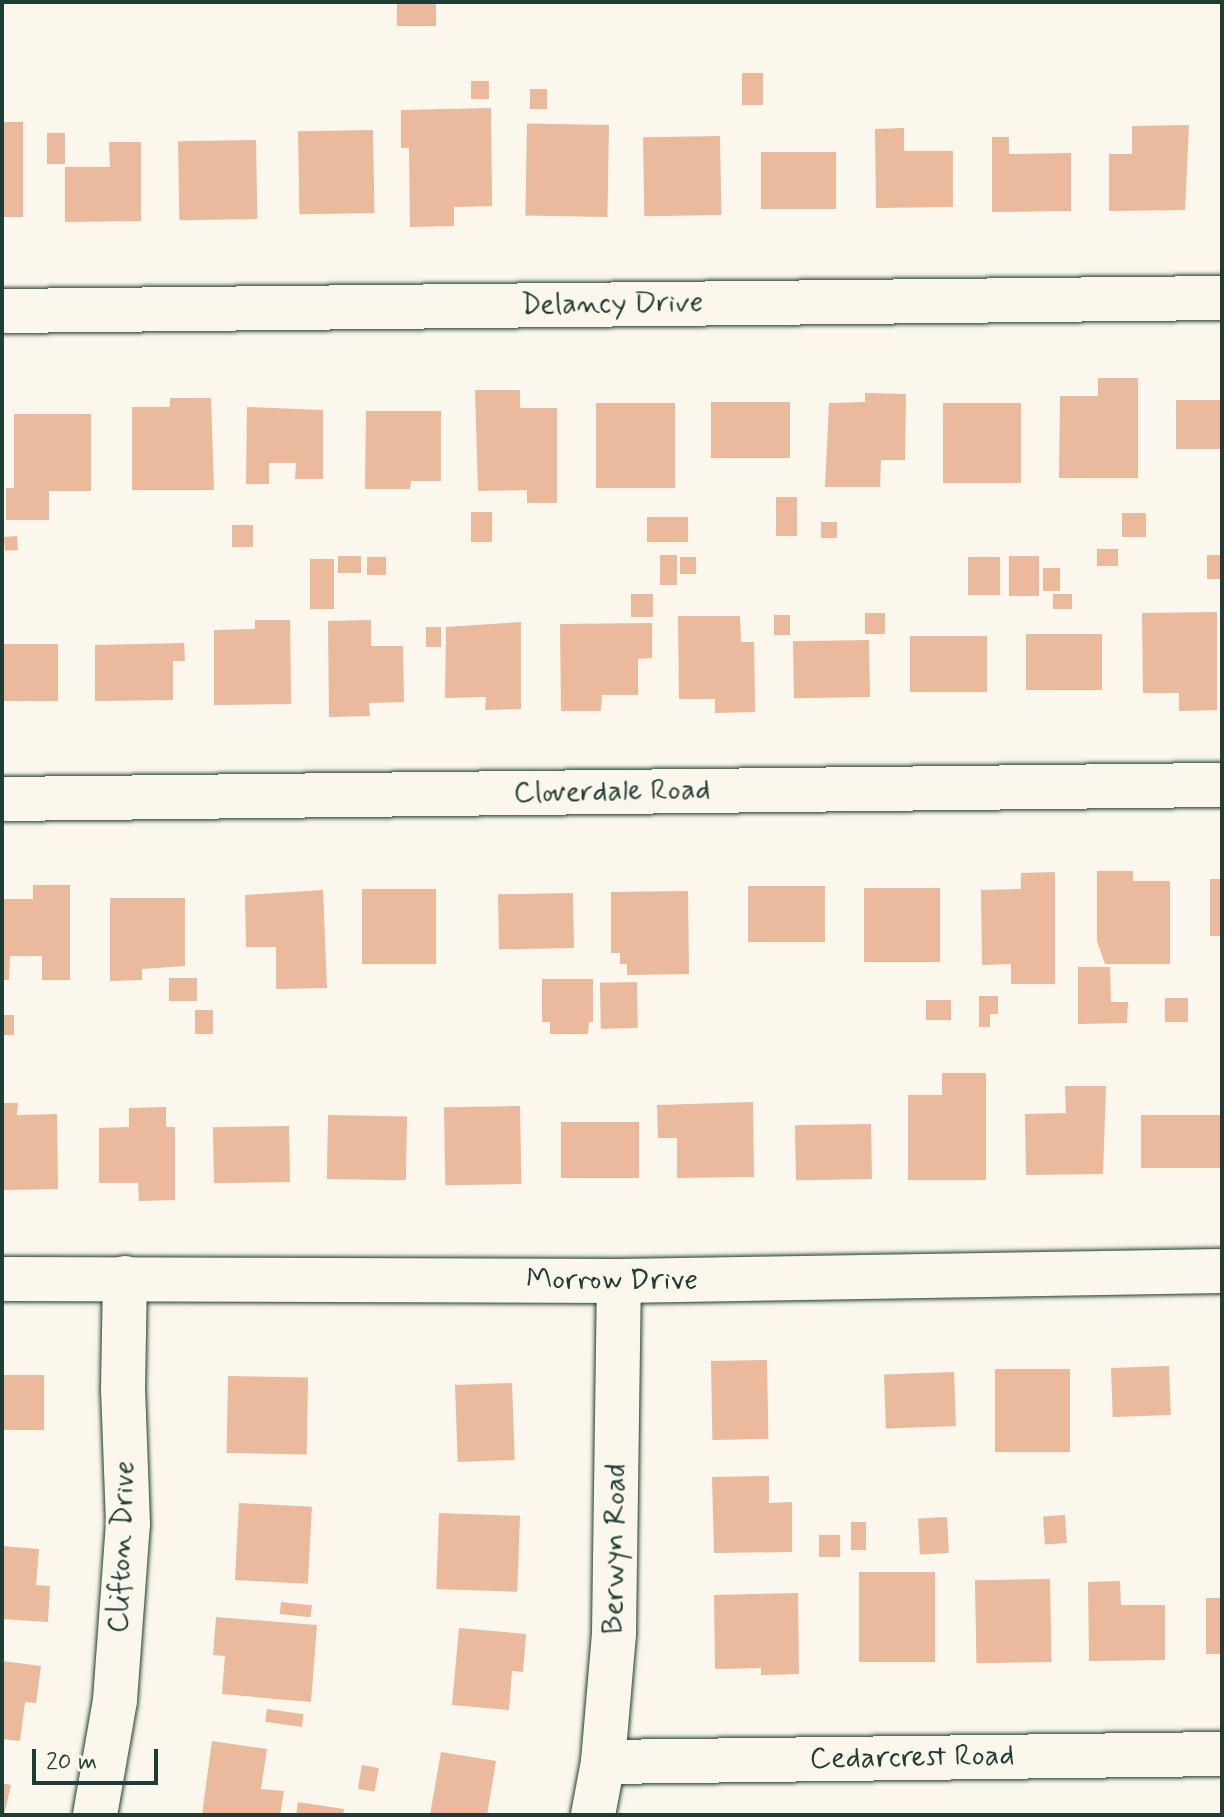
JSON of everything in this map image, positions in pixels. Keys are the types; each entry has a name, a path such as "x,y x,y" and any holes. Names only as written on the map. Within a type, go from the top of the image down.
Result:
{"street":[{"name":"Delancy Drive","path":"2,311 1222,298"},
{"name":"Cloverdale Road","path":"2,799 1222,785"},
{"name":"Morrow Drive","path":"2,1279 619,1281 1222,1271"},
{"name":"Clifton Drive","path":"95,1815 115,1700 128,1524 123,1390 125,1278"},
{"name":"Berwyn Road","path":"593,1815 603,1762 614,1633 619,1281"},
{"name":"Cedarcrest Road","path":"603,1762 1222,1754"}],"building":[{"path":"397,2 436,2 436,26 397,26"},
{"path":"742,73 763,73 763,105 742,105"},
{"path":"471,81 489,81 489,99 471,99"},
{"path":"530,89 547,89 547,109 530,109"},
{"path":"491,108 492,206 454,207 454,226 410,227 409,148 401,148 401,110"},
{"path":"2,122 23,122 23,217 2,217"},
{"path":"527,124 609,125 607,217 525,216"},
{"path":"1189,125 1185,210 1109,211 1109,154 1132,154 1132,126"},
{"path":"904,128 904,151 953,151 953,207 876,208 875,129"},
{"path":"373,130 374,213 299,214 298,131"},
{"path":"47,133 65,133 65,164 47,164"},
{"path":"720,136 721,215 644,216 643,137"},
{"path":"992,137 1009,137 1009,154 1071,153 1071,211 992,212"},
{"path":"256,140 257,219 179,220 178,141"},
{"path":"109,142 141,142 141,221 65,222 65,167 110,167"},
{"path":"761,152 836,152 836,209 761,209"},
{"path":"1098,378 1138,378 1138,478 1059,478 1060,396 1098,396"},
{"path":"475,390 520,390 520,408 557,408 557,503 527,503 527,490 478,491"},
{"path":"865,393 906,394 905,460 881,460 880,487 825,487 829,403 865,402"},
{"path":"170,398 211,398 214,490 132,490 132,407 170,407"},
{"path":"1176,400 1222,400 1222,449 1176,449"},
{"path":"711,402 790,402 790,458 711,458"},
{"path":"596,403 675,403 675,488 596,488"},
{"path":"943,403 1021,403 1021,483 943,483"},
{"path":"247,407 323,410 323,479 295,479 296,463 269,463 269,484 246,484"},
{"path":"366,411 441,411 441,481 411,481 410,489 365,489"},
{"path":"14,414 91,414 91,491 49,491 49,520 6,520 6,488 14,488"},
{"path":"776,497 797,497 797,536 776,536"},
{"path":"471,512 492,512 492,542 471,542"},
{"path":"1122,513 1146,513 1146,537 1122,537"},
{"path":"647,517 688,517 688,542 647,542"},
{"path":"821,522 837,522 837,538 821,538"},
{"path":"232,525 253,525 253,547 232,547"},
{"path":"17,536 18,550 5,551 4,537"},
{"path":"1097,549 1118,549 1118,566 1097,566"},
{"path":"660,555 677,555 677,585 660,585"},
{"path":"1207,555 1222,555 1222,579 1207,579"},
{"path":"338,556 361,556 361,573 338,573"},
{"path":"1009,556 1039,556 1039,596 1009,596"},
{"path":"367,557 386,557 386,575 367,575"},
{"path":"680,557 696,557 696,574 680,574"},
{"path":"968,557 1000,557 1000,595 968,595"},
{"path":"310,559 334,559 334,609 310,609"},
{"path":"1043,568 1060,568 1060,591 1043,591"},
{"path":"631,594 653,594 653,617 631,617"},
{"path":"1053,594 1072,594 1072,609 1053,609"},
{"path":"1217,612 1217,710 1179,711 1179,693 1143,693 1142,613"},
{"path":"865,613 885,613 885,634 865,634"},
{"path":"774,615 790,615 790,635 774,635"},
{"path":"678,616 740,616 741,642 754,642 755,712 715,713 715,699 679,699"},
{"path":"255,620 290,620 291,704 214,705 214,630 255,629"},
{"path":"371,620 371,646 403,646 404,702 369,703 370,716 329,717 328,621"},
{"path":"521,622 521,709 485,710 486,697 445,698 446,627"},
{"path":"652,623 652,658 638,659 638,695 602,695 601,711 561,711 560,624"},
{"path":"426,627 441,627 441,647 426,647"},
{"path":"1026,634 1102,634 1102,690 1026,690"},
{"path":"910,636 987,636 987,692 910,692"},
{"path":"869,640 870,697 794,698 793,641"},
{"path":"184,643 185,661 173,661 173,700 95,701 95,645"},
{"path":"2,644 58,644 58,701 2,701"},
{"path":"1097,871 1133,871 1133,881 1170,881 1170,964 1105,964 1097,941"},
{"path":"1055,872 1055,984 1011,984 1011,964 982,965 981,890 1021,889 1021,873"},
{"path":"1210,879 1222,879 1222,936 1210,936"},
{"path":"33,885 70,885 70,980 42,980 42,956 10,956 9,980 2,980 2,899 33,899"},
{"path":"748,886 825,886 825,942 748,942"},
{"path":"864,888 940,888 940,962 864,962"},
{"path":"362,889 436,889 436,964 362,964"},
{"path":"323,890 327,988 276,989 276,947 246,947 245,895"},
{"path":"688,891 689,974 627,975 627,964 620,964 620,953 611,953 611,892"},
{"path":"573,893 574,948 499,949 498,894"},
{"path":"110,898 185,898 185,966 142,969 142,980 110,981"},
{"path":"1078,967 1110,967 1111,1002 1128,1002 1127,1023 1078,1024"},
{"path":"169,978 197,978 197,1001 169,1001"},
{"path":"542,979 593,979 593,1022 589,1022 588,1034 550,1034 550,1022 542,1022"},
{"path":"637,982 638,1028 601,1029 600,983"},
{"path":"979,996 998,996 998,1014 990,1014 990,1027 979,1027"},
{"path":"1165,998 1188,998 1188,1022 1165,1022"},
{"path":"926,1000 951,1000 951,1020 926,1020"},
{"path":"195,1010 213,1010 213,1034 195,1034"},
{"path":"2,1015 14,1015 14,1035 2,1035"},
{"path":"942,1073 986,1073 986,1180 908,1180 908,1095 942,1095"},
{"path":"1065,1086 1106,1086 1103,1174 1026,1175 1025,1114 1066,1113"},
{"path":"753,1102 754,1177 677,1178 677,1138 658,1138 657,1105"},
{"path":"2,1103 18,1103 17,1115 57,1114 58,1189 2,1190"},
{"path":"520,1106 521,1184 445,1185 444,1107"},
{"path":"166,1107 166,1127 175,1127 175,1200 139,1201 138,1183 99,1183 99,1128 129,1127 129,1108"},
{"path":"328,1115 407,1116 406,1180 327,1179"},
{"path":"1141,1115 1222,1115 1222,1168 1141,1168"},
{"path":"561,1122 639,1122 639,1178 561,1178"},
{"path":"871,1124 872,1179 796,1180 795,1125"},
{"path":"289,1126 290,1182 214,1183 213,1127"},
{"path":"767,1360 768,1439 712,1440 711,1361"},
{"path":"1169,1366 1171,1415 1113,1417 1111,1368"},
{"path":"995,1369 1070,1369 1070,1452 995,1452"},
{"path":"954,1372 956,1426 886,1428 884,1374"},
{"path":"2,1375 44,1375 44,1430 2,1430"},
{"path":"228,1376 308,1377 307,1454 227,1453"},
{"path":"512,1383 515,1460 458,1462 455,1385"},
{"path":"769,1476 769,1503 792,1502 792,1552 714,1553 712,1477"},
{"path":"239,1503 312,1507 308,1584 235,1580"},
{"path":"439,1513 520,1516 517,1592 436,1589"},
{"path":"1065,1515 1067,1543 1045,1544 1043,1517"},
{"path":"947,1517 949,1553 920,1554 918,1519"},
{"path":"851,1522 866,1522 866,1550 851,1550"},
{"path":"819,1535 840,1535 840,1557 819,1557"},
{"path":"2,1546 39,1549 36,1585 50,1586 48,1622 2,1619"},
{"path":"859,1572 935,1572 935,1662 859,1662"},
{"path":"1050,1579 1051,1662 976,1663 975,1580"},
{"path":"1120,1581 1121,1605 1165,1605 1165,1660 1089,1661 1088,1582"},
{"path":"798,1593 799,1674 761,1675 761,1668 715,1669 714,1595"},
{"path":"1206,1598 1222,1598 1222,1654 1206,1654"},
{"path":"281,1602 312,1605 311,1617 280,1614"},
{"path":"216,1617 317,1625 311,1702 222,1694 225,1656 213,1655"},
{"path":"459,1628 526,1634 523,1672 512,1671 509,1710 452,1705"},
{"path":"2,1661 41,1666 36,1703 25,1702 20,1741 2,1739"},
{"path":"267,1709 304,1714 302,1727 265,1722"},
{"path":"212,1741 267,1749 261,1789 284,1791 280,1815 202,1815"},
{"path":"441,1752 496,1761 487,1815 430,1815"},
{"path":"362,1765 379,1768 375,1792 358,1789"},
{"path":"2,1783 11,1785 4,1815 2,1815"},
{"path":"298,1802 344,1809 343,1815 296,1815"}]}
